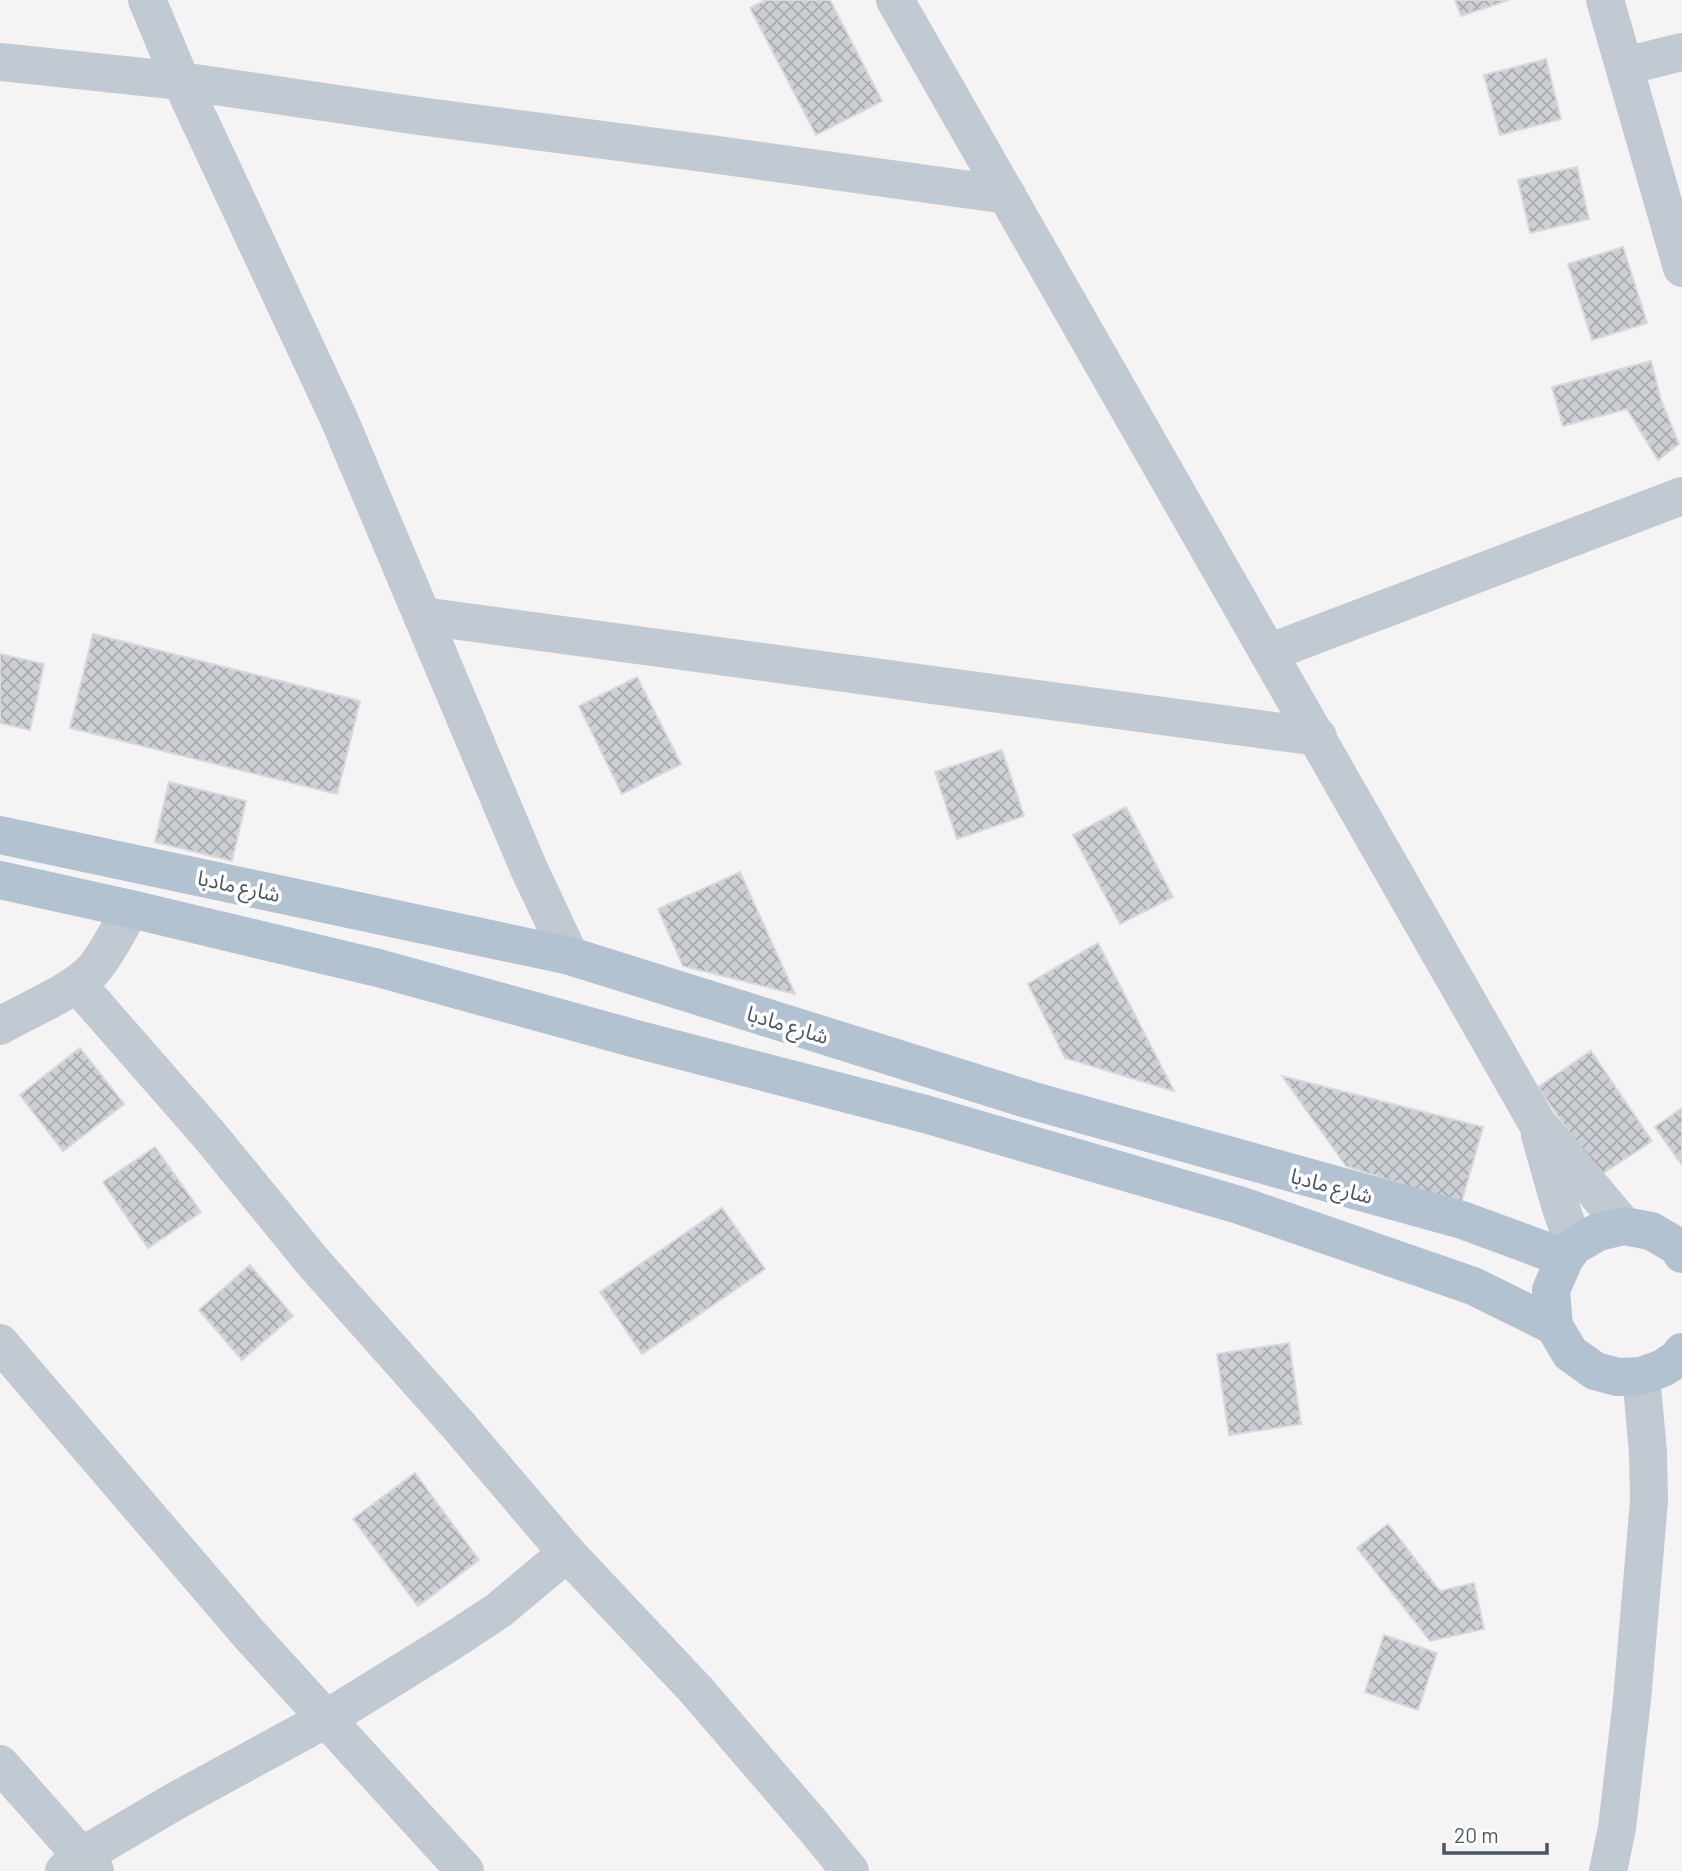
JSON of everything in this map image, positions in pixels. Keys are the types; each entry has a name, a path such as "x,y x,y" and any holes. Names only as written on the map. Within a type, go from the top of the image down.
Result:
{"main road":[{"name":"شارع مادبا","path":"0,835 570,956 1030,1100 1570,1252"},
{"path":"0,880 378,968 925,1114 1226,1201 1473,1286 1554,1326"},
{"path":"1681,1356 1663,1368 1641,1376 1618,1377 1595,1371 1570,1353 1554,1326 1551,1290 1570,1252 1598,1232 1624,1226 1651,1231 1677,1246 1682,1254"}],"street":[{"path":"147,0 181,80 339,419 529,869 570,956"},
{"path":"895,0 1537,1123 1624,1226"},
{"path":"1605,0 1682,268"},
{"path":"1626,66 1682,52"},
{"path":"0,62 181,80 419,116 711,153 1007,195"},
{"path":"1268,653 1682,496"},
{"path":"422,616 1318,737"},
{"path":"0,1026 77,984 96,967 131,909"},
{"path":"77,984 210,1136 313,1262 567,1553 696,1691 850,1871"},
{"path":"1537,1123 1570,1252"},
{"path":"0,1343 248,1633 465,1871"},
{"path":"1608,1871 1617,1828 1629,1726 1649,1501 1648,1452 1641,1376"},
{"path":"0,1764 80,1866 179,1798 326,1719 499,1610 567,1553"}],"building":[{"path":"766,0 830,0 882,101 816,135 750,8"},
{"path":"1455,0 1509,0 1461,16"},
{"path":"1546,59 1561,119 1500,135 1484,75"},
{"path":"1577,167 1589,219 1530,233 1518,180"},
{"path":"1623,247 1647,323 1592,340 1568,264"},
{"path":"1651,361 1661,400 1679,444 1658,460 1627,409 1563,426 1552,387"},
{"path":"93,634 360,701 337,794 70,728"},
{"path":"0,654 44,664 30,730 0,723"},
{"path":"637,677 681,764 622,794 579,706"},
{"path":"1002,750 1024,816 957,839 935,772"},
{"path":"169,782 246,801 232,861 155,842"},
{"path":"1126,807 1173,897 1120,924 1073,835"},
{"path":"740,872 795,994 683,966 658,909"},
{"path":"1098,943 1174,1091 1065,1058 1028,984"},
{"path":"80,1048 124,1104 63,1151 20,1095"},
{"path":"1591,1051 1652,1141 1599,1176 1538,1087"},
{"path":"1282,1076 1483,1127 1461,1204 1346,1166"},
{"path":"1682,1108 1682,1165 1655,1127"},
{"path":"155,1147 201,1212 148,1248 103,1182"},
{"path":"722,1208 765,1269 642,1354 600,1292"},
{"path":"250,1265 293,1316 242,1360 199,1310"},
{"path":"1289,1343 1301,1424 1229,1435 1217,1354"},
{"path":"415,1473 479,1560 418,1606 353,1519"},
{"path":"1388,1524 1440,1591 1474,1583 1484,1629 1430,1641 1357,1548"},
{"path":"1384,1635 1437,1653 1418,1710 1365,1692"}]}
